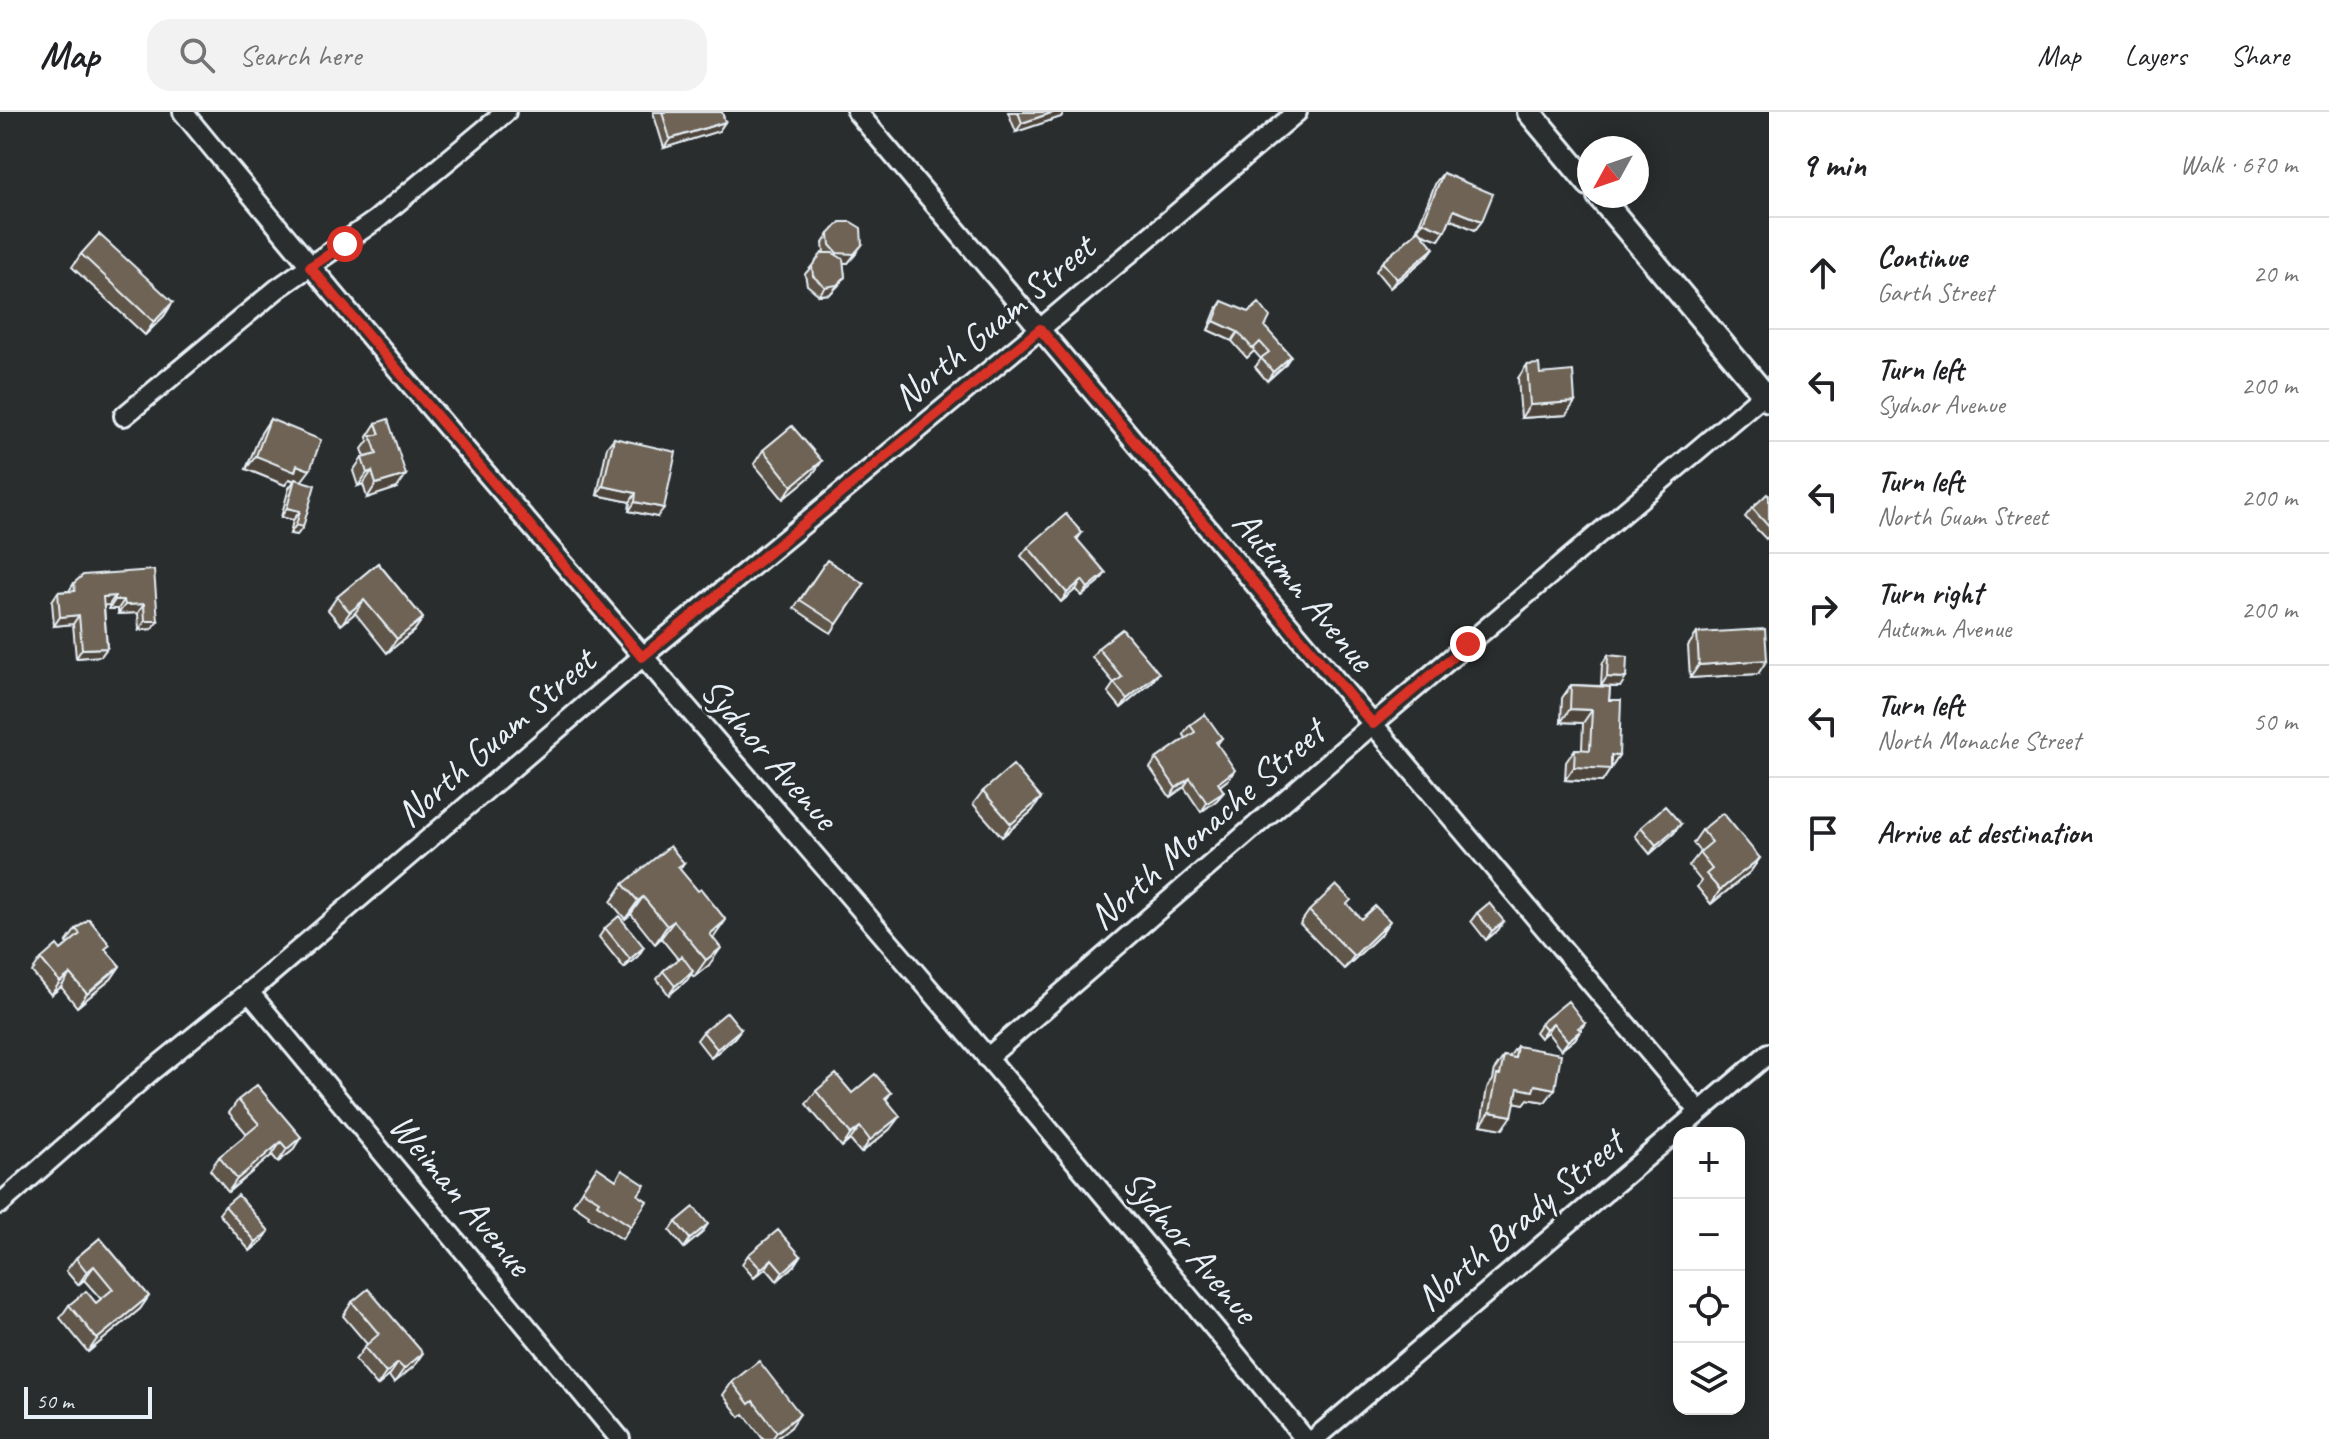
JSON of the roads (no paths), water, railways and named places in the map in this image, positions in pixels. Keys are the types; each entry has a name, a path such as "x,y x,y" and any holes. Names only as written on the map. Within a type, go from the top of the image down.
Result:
{"street":[{"name":"Sydnor Avenue","path":"183,112 310,267 1157,1257 1305,1439"},
{"path":"124,416 277,289 376,220 506,112"},
{"name":"Autumn Avenue","path":"857,112 1699,1111"},
{"name":"North Guam Street","path":"0,1204 149,1073 249,992 642,657 1040,329 1297,112"},
{"path":"1529,112 1577,170"},
{"path":"1609,208 1766,397"},
{"name":"North Monache Street","path":"987,1058 1373,724 1766,397"},
{"name":"Weiman Avenue","path":"249,992 620,1439"},
{"name":"North Brady Street","path":"1314,1439 1769,1053"}]}
